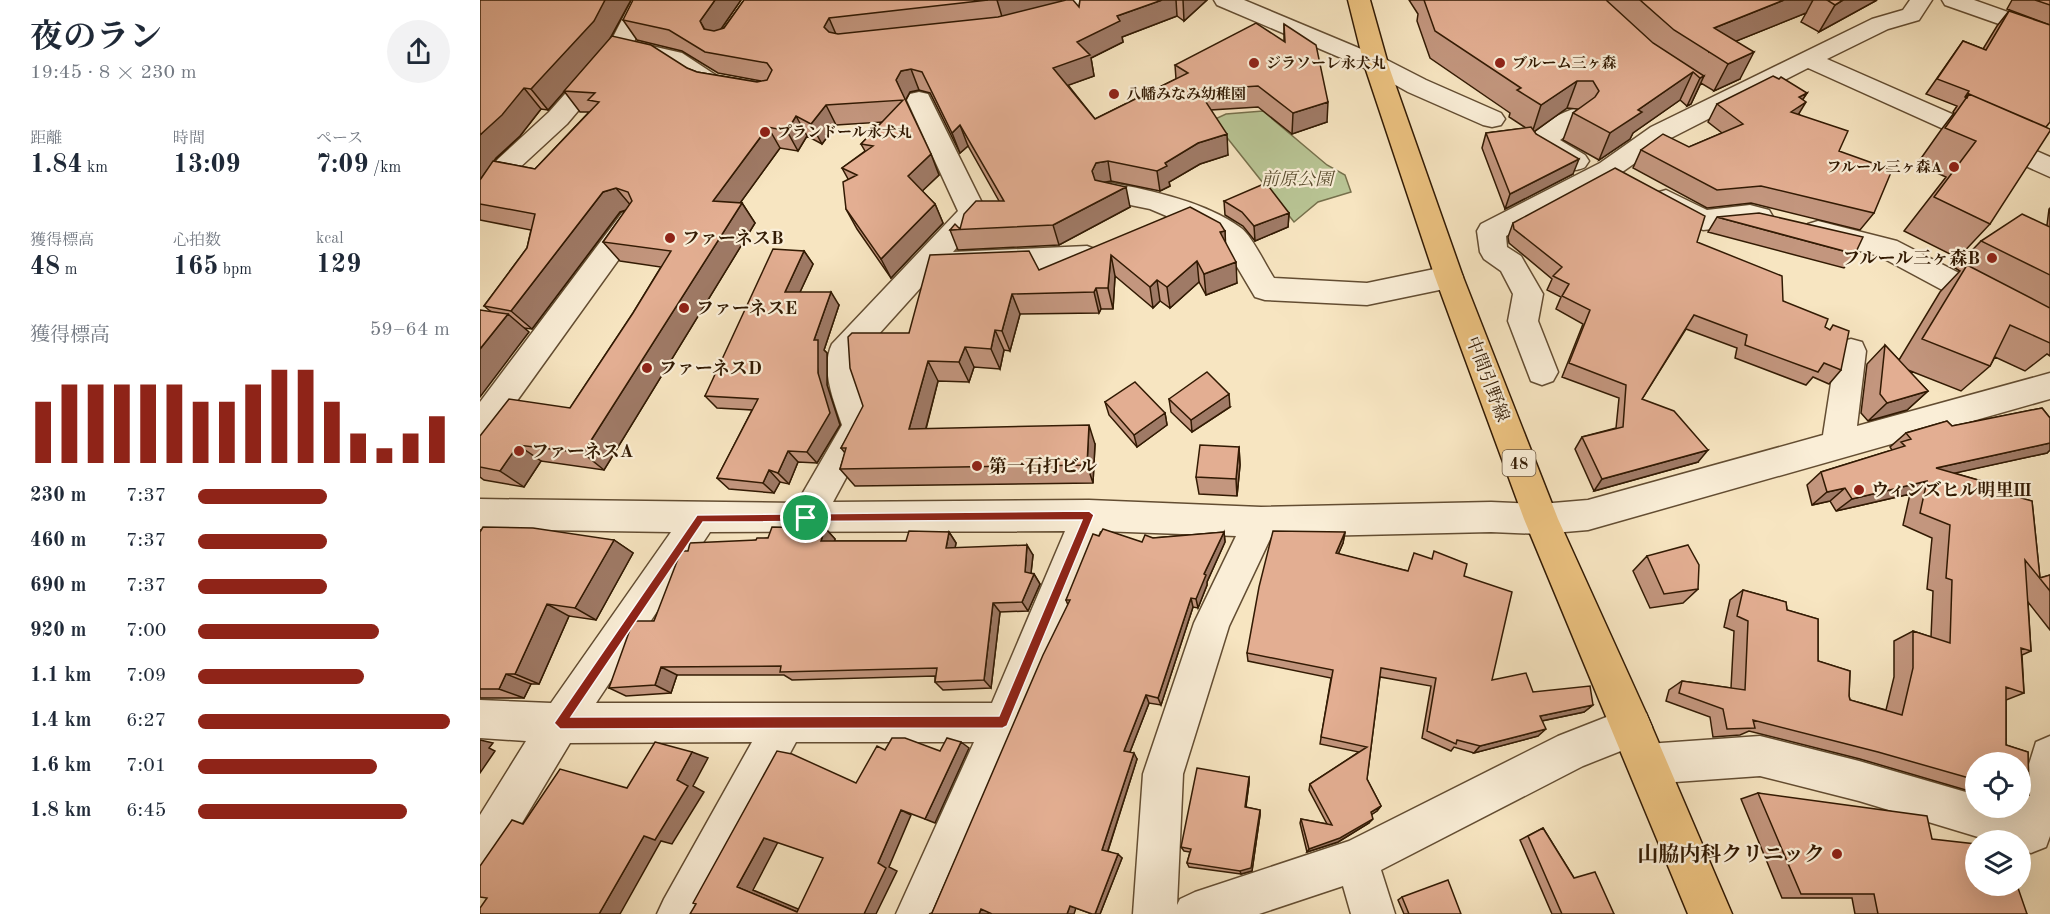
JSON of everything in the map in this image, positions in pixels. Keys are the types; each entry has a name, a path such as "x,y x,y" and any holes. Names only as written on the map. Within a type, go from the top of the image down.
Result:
{"main road":[{"name":"中間引野線","path":"1359,0 1376,64 1449,277 1540,519 1640,746 1710,914"}],"street":[{"path":"480,204 507,165 558,118 620,46 643,0"},
{"path":"1225,0 1376,64 1418,86 1492,118"},
{"path":"1542,372 1522,321 1528,294 1511,264 1494,252 1491,231 1619,177 1660,133 1704,99 1807,58 1880,24 1911,15 1921,0"},
{"path":"1953,0 2050,35"},
{"path":"620,46 674,58 710,82 757,90"},
{"path":"1807,58 2050,168"},
{"path":"806,518 858,426 845,388 843,353 973,213 919,100"},
{"path":"1574,117 1540,141 1619,177 1703,220 1750,215 1887,248 2050,334"},
{"path":"1111,192 1156,201 1205,221 1233,236 1265,289 1368,294 1449,277"},
{"path":"480,427 632,220"},
{"path":"925,264 1087,257"},
{"path":"1838,446 1851,351"},
{"path":"480,514 700,518 1089,515 1261,522 1491,517 1540,519 1588,515 2050,386"},
{"path":"918,914 1003,722 1089,515"},
{"path":"480,853 560,723 700,518"},
{"path":"1155,914 1163,774 1212,623 1261,522"},
{"path":"480,719 560,723 1003,722"},
{"path":"679,914 786,722"},
{"path":"1195,914 1357,860 1572,750 1640,746 1760,756 1859,781 2041,835 2050,756"},
{"path":"1357,860 1373,914"}],"green space":[{"name":"前原公園","path":"1263,111 1327,165 1345,175 1351,192 1318,202 1294,222 1213,120 1226,114"}],"building":[{"path":"480,0 605,0 594,21 531,89 524,88 502,115 480,135"},
{"path":"633,0 715,0 700,21 704,29 714,31 724,28 744,0 988,0 829,18 824,27 829,32 838,34 998,17 1066,0 1073,0 1079,7 1080,0 1162,0 1117,16 1120,21 1077,42 1090,55 1053,68 1095,119 1188,73 1175,65 1256,23 1285,42 1284,24 1316,45 1328,102 1293,113 1258,86 1198,90 1227,134 1198,143 1165,163 1167,166 1157,171 1108,161 1096,163 1092,171 1095,180 1126,187 1053,225 950,230 955,224 960,229 964,214 976,201 1004,201 960,125 952,133 922,72 911,69 901,71 896,80 931,154 908,176 935,204 881,259 846,209 843,182 857,175 842,168 873,146 861,144 903,100 826,105 811,124 796,116 787,131 768,127 713,201 742,203 583,453 518,445 500,471 480,467 480,436 509,399 570,408 671,251 603,242 632,201 628,192 616,188 603,192 511,311 484,306 527,248 535,214 480,204 480,180 493,161 535,169 599,102 588,100 595,93 564,91 612,36 651,45 697,72 757,82 767,80 772,70 767,63 705,52 669,30 623,20"},
{"path":"1424,0 1606,0 1653,43 1704,76 1700,78 1693,72 1638,110 1642,112 1610,133 1573,113 1595,97 1599,91 1593,81 1577,81 1541,105 1517,90 1521,88 1435,31"},
{"path":"1640,0 1784,0 1714,28 1754,52 1728,64 1674,30"},
{"path":"1827,0 1843,0 1835,5"},
{"path":"2035,0 2050,0 2050,5"},
{"path":"2009,11 2050,25 2050,122 2046,127 1969,94 1967,98 1965,97 1969,91 1937,79 1963,41 1986,50"},
{"path":"1773,76 1779,79 1781,77 1807,93 1799,97 1806,102 1791,112 1848,131 1839,151 1892,170 1874,213 1761,186 1717,190 1641,150 1663,134 1689,147 1743,124 1717,104"},
{"path":"1969,94 2050,129 1990,224 1934,197 1976,141 1945,128"},
{"path":"1531,127 1536,134 1579,159 1510,194 1486,133"},
{"path":"1615,168 1705,216 1697,242 1782,276 1783,301 1828,319 1825,327 1830,330 1833,325 1849,331 1841,370 1824,363 1818,372 1745,345 1747,335 1694,315 1642,399 1674,411 1708,450 1602,479 1582,437 1623,427 1626,385 1569,363 1590,310 1562,296 1569,284 1553,276 1562,267 1514,229 1513,223"},
{"path":"1266,183 1289,213 1254,226 1242,212 1224,201"},
{"path":"1190,207 1220,223 1225,231 1220,232 1236,262 1204,274 1197,261 1167,287 1157,280 1150,287 1111,255 1108,288 1096,288 1094,292 1012,294 1002,331 995,330 991,349 965,347 959,362 928,361 909,429 1089,425 1087,465 840,469 846,448 841,448 863,406 850,368 848,337 852,333 909,333 930,255 1029,251 1039,270"},
{"path":"1759,213 1863,237 1855,254 1717,217"},
{"path":"2022,214 2050,227 2050,275 1981,241"},
{"path":"773,249 804,251 785,292 831,292 814,340 818,340 818,373 830,413 807,452 788,451 778,473 769,470 763,483 717,478 758,399 705,396"},
{"path":"1967,265 2050,308 2050,343 2010,325 1990,366 1922,339"},
{"path":"480,310 508,314 480,349"},
{"path":"1885,345 1928,391 1887,403 1880,394"},
{"path":"1207,372 1229,394 1191,420 1169,399"},
{"path":"1135,382 1165,413 1134,435 1105,402"},
{"path":"2042,408 2050,418 2050,443 1936,468 2020,492 2021,498 2032,501 2040,578 2050,575 2050,591 2025,560 2031,651 2021,648 2024,693 2006,687 2006,745 2028,752 1965,752 1965,777 1753,720 1755,728 1727,729 1723,709 1679,693 1682,681 1745,690 1748,621 1737,616 1743,590 1786,602 1787,610 1818,619 1818,661 1850,671 1850,700 1902,715 1913,668 1913,631 1950,643 1952,580 1946,578 1950,525 1920,513 1927,481 1852,499 1845,488 1827,492 1821,472 1905,446 1901,442 1911,439 1906,433 1947,421 1952,426"},
{"path":"1200,445 1239,447 1236,479 1196,477"},
{"path":"483,527 533,528 614,540 575,608 547,604 515,674 506,674 499,689 480,689 480,532"},
{"path":"772,527 825,528 821,541 906,541 909,531 949,532 946,548 1027,545 1025,572 1034,574 1022,602 993,603 984,680 935,682 937,668 780,672 781,666 661,667 655,685 609,688 633,621 654,621 681,551 688,551 690,543 768,538"},
{"path":"1103,529 1142,542 1145,535 1153,538 1224,532 1204,574 1206,575 1196,599 1191,598 1158,698 1146,695 1124,751 1134,753 1102,850 1118,854 1095,914 1070,906 1067,914 992,914 981,909 979,914 929,914 932,913 1043,655 1070,600 1066,600 1093,534 1099,536"},
{"path":"1273,531 1345,532 1336,553 1408,571 1414,553 1432,559 1434,551 1467,564 1464,576 1512,592 1492,680 1526,673 1533,692 1590,686 1593,705 1540,716 1546,729 1480,746 1457,740 1456,744 1427,731 1436,678 1381,668 1367,779 1381,806 1371,812 1373,819 1340,838 1309,849 1301,819 1332,825 1310,784 1367,747 1321,737 1333,670 1247,653 1259,587"},
{"path":"1688,545 1699,565 1698,589 1664,594 1647,556"},
{"path":"892,738 905,738 940,751 947,738 961,742 925,819 901,810 878,863 886,868 864,914 690,914 696,904 693,903 777,751 792,754 856,783 877,746 885,750","holes":["764,838 823,858 797,912 737,887"]},
{"path":"655,742 692,752 677,780 688,786 655,840 644,836 599,914 480,914 480,908 487,898 480,897 480,866 512,820 523,824 560,769 627,788"},
{"path":"1197,768 1249,777 1245,807 1260,810 1251,868 1240,871 1187,863 1191,849 1181,847"},
{"name":"山脇内科クリニック","path":"1758,793 1927,816 1932,839 1965,843 1965,896 2021,896 2027,914 1878,914 1874,894 1801,894"},
{"path":"1543,828 1574,878 1595,872 1614,914 1562,914 1528,836"},
{"path":"1448,880 1461,914 1409,914 1402,897"}],"place":[{"name":"ジラソーレ永犬丸","path":"1254,63"},
{"name":"ブルーム三ヶ森","path":"1500,63"},
{"name":"八幡みなみ幼稚園","path":"1114,94"},
{"name":"プランドール永犬丸","path":"765,132"},
{"name":"フルール三ヶ森A","path":"1954,167"},
{"name":"ファーネスB","path":"670,238"},
{"name":"フルール三ヶ森B","path":"1992,258"},
{"name":"ファーネスE","path":"684,308"},
{"name":"ファーネスD","path":"647,368"},
{"name":"ファーネスA","path":"519,451"},
{"name":"第一石打ビル","path":"977,466"},
{"name":"ウィンズヒル明里Ⅲ","path":"1859,490"},
{"name":"山脇内科クリニック","path":"1837,854"}],"route":[{"path":"1089,515 1003,722 560,723 700,518 806,518 1089,515"}]}
